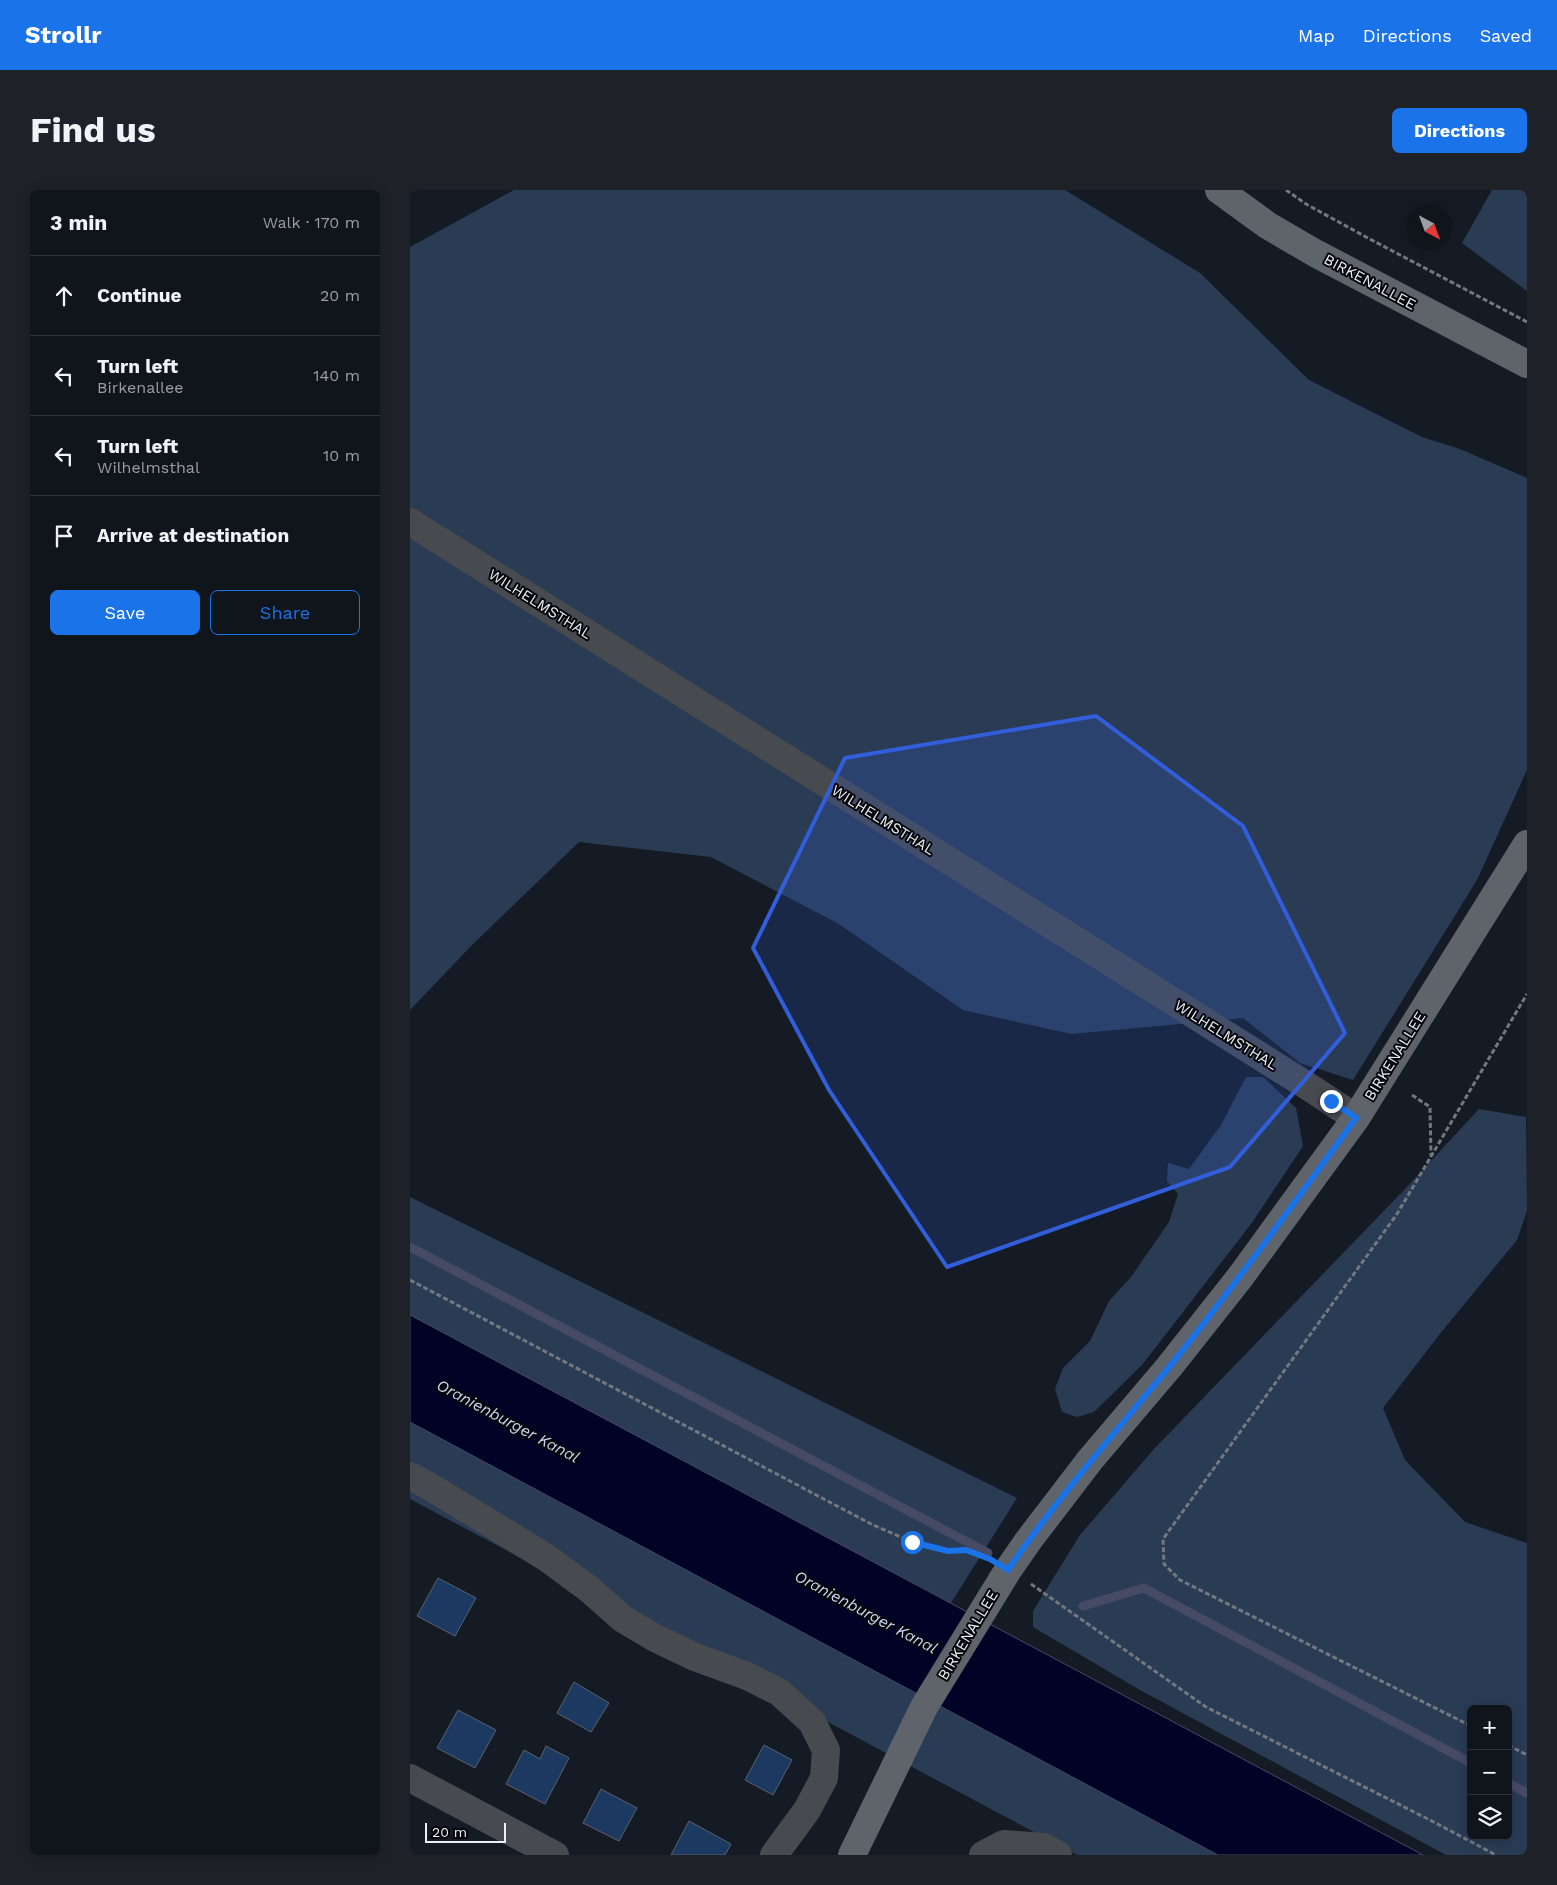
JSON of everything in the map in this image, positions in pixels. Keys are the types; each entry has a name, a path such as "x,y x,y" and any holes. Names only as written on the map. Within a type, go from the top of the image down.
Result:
{"street":[{"name":"BIRKENALLEE","path":"1219,190 1267,225 1315,253 1527,364"},
{"name":"WILHELMSTHAL","path":"410,522 1356,1118"},
{"name":"BIRKENALLEE","path":"852,1855 924,1707 1010,1581 1028,1541 1090,1460 1169,1367 1241,1276 1356,1118 1527,844"},
{"path":"410,1476 547,1558 589,1589 623,1618 647,1633 695,1657 747,1676 779,1692 812,1722 826,1750 824,1778 806,1810 774,1855"},
{"path":"410,1778 555,1855"},
{"path":"983,1855 1004,1844 1044,1847 1058,1855"}],"path":[{"path":"1286,190 1306,204 1366,237 1527,322"},
{"path":"1467,1724 1180,1580 1164,1564 1163,1540 1398,1214 1527,994"},
{"path":"1412,1095 1430,1107 1431,1157"},
{"path":"410,1280 873,1525 912,1542 948,1551 966,1550 990,1559 1010,1581 1206,1707 1496,1855"},
{"path":"1512,1747 1527,1755"}],"highlighted area":[{"path":"1096,716 1243,826 1345,1033 1230,1167 947,1267 829,1090 753,948 845,758"}],"shaded area":[{"path":"514,190 1065,190 1200,273 1309,380 1422,437 1460,449 1527,478 1527,770 1477,880 1353,1080 1300,1063 1243,1018 1072,1034 963,1010 839,924 711,857 579,842 472,945 410,1010 410,247"},
{"path":"1492,190 1527,190 1527,291 1462,243"},
{"path":"1246,1077 1263,1077 1296,1108 1303,1146 1251,1224 1142,1365 1094,1412 1077,1417 1062,1412 1055,1389 1063,1368 1090,1341 1109,1301 1131,1277 1169,1222 1178,1194 1167,1181 1168,1163 1189,1169 1221,1125"},
{"path":"1479,1109 1526,1117 1527,1211 1517,1240 1439,1335 1383,1408 1405,1460 1465,1522 1527,1543 1527,1855 1446,1855 1140,1690 1033,1627 1033,1611 1080,1535 1154,1449 1404,1190"},
{"path":"410,1197 1017,1498 951,1603 410,1315"},
{"path":"410,1422 1218,1855 1077,1855 410,1499"}],"water":[{"name":"Oranienburger Kanal","path":"410,1315 1423,1855 1218,1855 410,1422"}],"building":[{"path":"438,1578 476,1598 455,1636 417,1616"},
{"path":"574,1682 609,1703 591,1732 557,1713"},
{"path":"458,1710 496,1730 475,1768 437,1748"},
{"path":"764,1745 792,1760 773,1795 745,1780"},
{"path":"546,1746 569,1758 545,1804 506,1784 524,1750 540,1759"},
{"path":"601,1789 637,1808 619,1841 583,1823"},
{"path":"689,1821 731,1844 725,1855 671,1855"}],"waterway":[{"path":"410,1247 988,1553"},
{"path":"1083,1606 1144,1588 1467,1761"},
{"path":"1512,1785 1527,1793"}],"route":[{"path":"912,1542 948,1551 966,1550 990,1559 1008,1570 1090,1460 1169,1367 1241,1276 1356,1118 1331,1101"}]}
